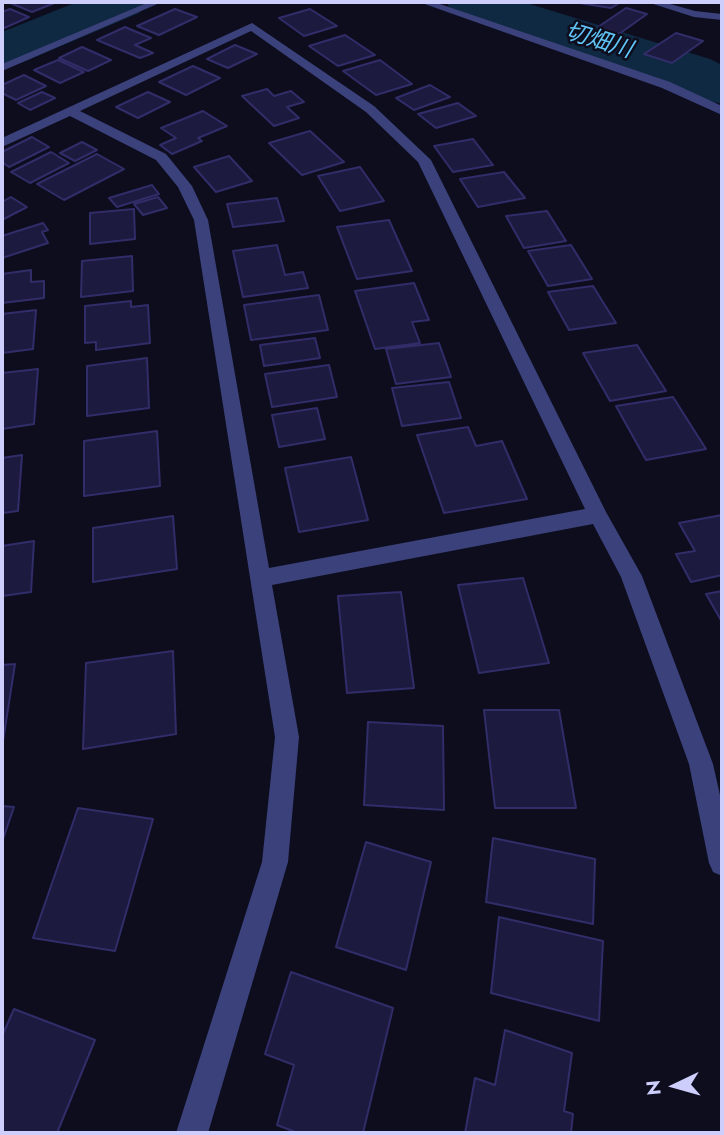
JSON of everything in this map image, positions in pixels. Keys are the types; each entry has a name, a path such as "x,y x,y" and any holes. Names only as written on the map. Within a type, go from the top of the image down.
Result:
{"street":[{"path":"2,68 157,2"},
{"path":"424,2 607,63 666,85 722,111"},
{"path":"652,2 694,14 722,15 717,2"},
{"path":"2,143 252,26 370,109 424,160 598,515 631,576 701,764 722,863"},
{"path":"69,111 161,157 185,186 201,220 287,737 275,862 192,1133"},
{"path":"261,578 598,515"}],"building":[{"path":"8,2 57,2 32,12"},
{"path":"573,2 621,2 611,8"},
{"path":"626,8 647,14 619,34 598,27"},
{"path":"10,9 29,17 2,29 2,12"},
{"path":"175,9 197,17 159,35 137,26"},
{"path":"310,9 337,26 304,36 279,18"},
{"path":"125,27 151,38 135,45 153,53 140,58 97,40"},
{"path":"676,33 703,41 672,63 644,54"},
{"path":"345,35 375,55 338,66 309,46"},
{"path":"235,45 257,54 228,68 207,59"},
{"path":"82,47 111,60 88,71 59,58"},
{"path":"58,60 84,72 60,83 34,70"},
{"path":"380,60 412,84 376,95 343,71"},
{"path":"193,66 220,78 186,95 159,82"},
{"path":"24,75 46,86 16,100 2,93 2,85"},
{"path":"430,85 450,97 414,110 396,98"},
{"path":"267,89 274,96 291,91 304,102 287,107 299,118 274,126 242,96"},
{"path":"42,92 55,98 30,110 18,103"},
{"path":"148,92 170,102 138,118 116,107"},
{"path":"458,103 476,116 436,128 418,114"},
{"path":"203,111 227,126 198,138 202,141 172,154 160,145 176,138 161,128"},
{"path":"310,131 344,162 302,175 269,143"},
{"path":"32,137 49,147 9,167 2,162 2,152"},
{"path":"473,139 493,165 453,172 434,146"},
{"path":"82,142 97,150 75,161 60,153"},
{"path":"51,152 69,163 30,183 11,172"},
{"path":"97,154 124,169 64,200 37,184"},
{"path":"229,156 252,181 216,192 194,167"},
{"path":"360,167 384,201 340,211 318,176"},
{"path":"504,172 525,198 478,207 460,179"},
{"path":"152,185 159,194 117,207 109,198"},
{"path":"11,197 27,207 2,220 2,202"},
{"path":"158,197 167,208 143,215 134,204"},
{"path":"277,198 284,221 233,227 227,204"},
{"path":"134,209 135,239 90,244 90,213"},
{"path":"547,211 566,241 524,248 506,216"},
{"path":"389,220 412,271 357,279 337,227"},
{"path":"43,223 48,230 42,232 48,243 2,258 2,236"},
{"path":"277,245 285,275 303,272 308,288 243,297 233,251"},
{"path":"571,245 592,279 548,286 528,251"},
{"path":"132,256 133,291 81,297 82,261"},
{"path":"31,270 31,282 44,281 44,298 2,303 2,274"},
{"path":"414,283 429,320 412,322 420,343 375,349 355,291"},
{"path":"593,286 616,323 569,330 548,292"},
{"path":"319,295 328,330 251,340 244,305"},
{"path":"131,301 131,307 148,305 150,343 96,350 96,342 85,343 85,306"},
{"path":"36,310 33,349 2,353 2,314"},
{"path":"315,338 320,358 264,366 260,345"},
{"path":"439,343 451,377 396,384 386,349"},
{"path":"637,345 666,391 610,401 583,353"},
{"path":"147,358 149,408 87,416 87,366"},
{"path":"329,365 337,397 272,407 265,374"},
{"path":"38,369 34,424 2,429 2,373"},
{"path":"449,382 461,418 402,426 392,388"},
{"path":"673,397 706,449 646,460 616,406"},
{"path":"317,408 325,439 279,447 272,415"},
{"path":"468,427 476,446 502,441 527,499 444,513 417,435"},
{"path":"157,431 160,486 84,496 84,441"},
{"path":"22,455 18,511 2,513 2,458"},
{"path":"351,457 368,520 299,532 285,468"},
{"path":"722,515 722,575 691,582 676,554 695,551 679,523"},
{"path":"173,516 177,569 93,582 93,528"},
{"path":"34,541 31,592 2,596 2,546"},
{"path":"523,578 549,663 479,673 458,585"},
{"path":"722,591 722,622 706,594"},
{"path":"401,592 414,688 347,693 338,596"},
{"path":"173,651 176,734 83,749 86,663"},
{"path":"15,664 3,741 2,741 2,665"},
{"path":"484,710 559,710 576,808 495,808"},
{"path":"368,722 443,726 444,810 364,805"},
{"path":"2,806 14,807 2,842"},
{"path":"78,808 153,819 115,951 33,938"},
{"path":"493,838 595,859 593,924 486,902"},
{"path":"366,842 431,862 406,970 336,947"},
{"path":"499,917 603,941 599,1021 491,993"},
{"path":"291,972 393,1008 363,1133 298,1133 277,1125 294,1065 265,1054"},
{"path":"14,1009 95,1040 57,1133 2,1133 2,1036"},
{"path":"505,1030 572,1053 564,1111 573,1114 571,1133 465,1133 475,1078 495,1085"}],"waterway":[{"name":"切畑川","path":"2,51 121,2"},
{"name":"切畑川","path":"471,2 690,71 722,87"}]}
